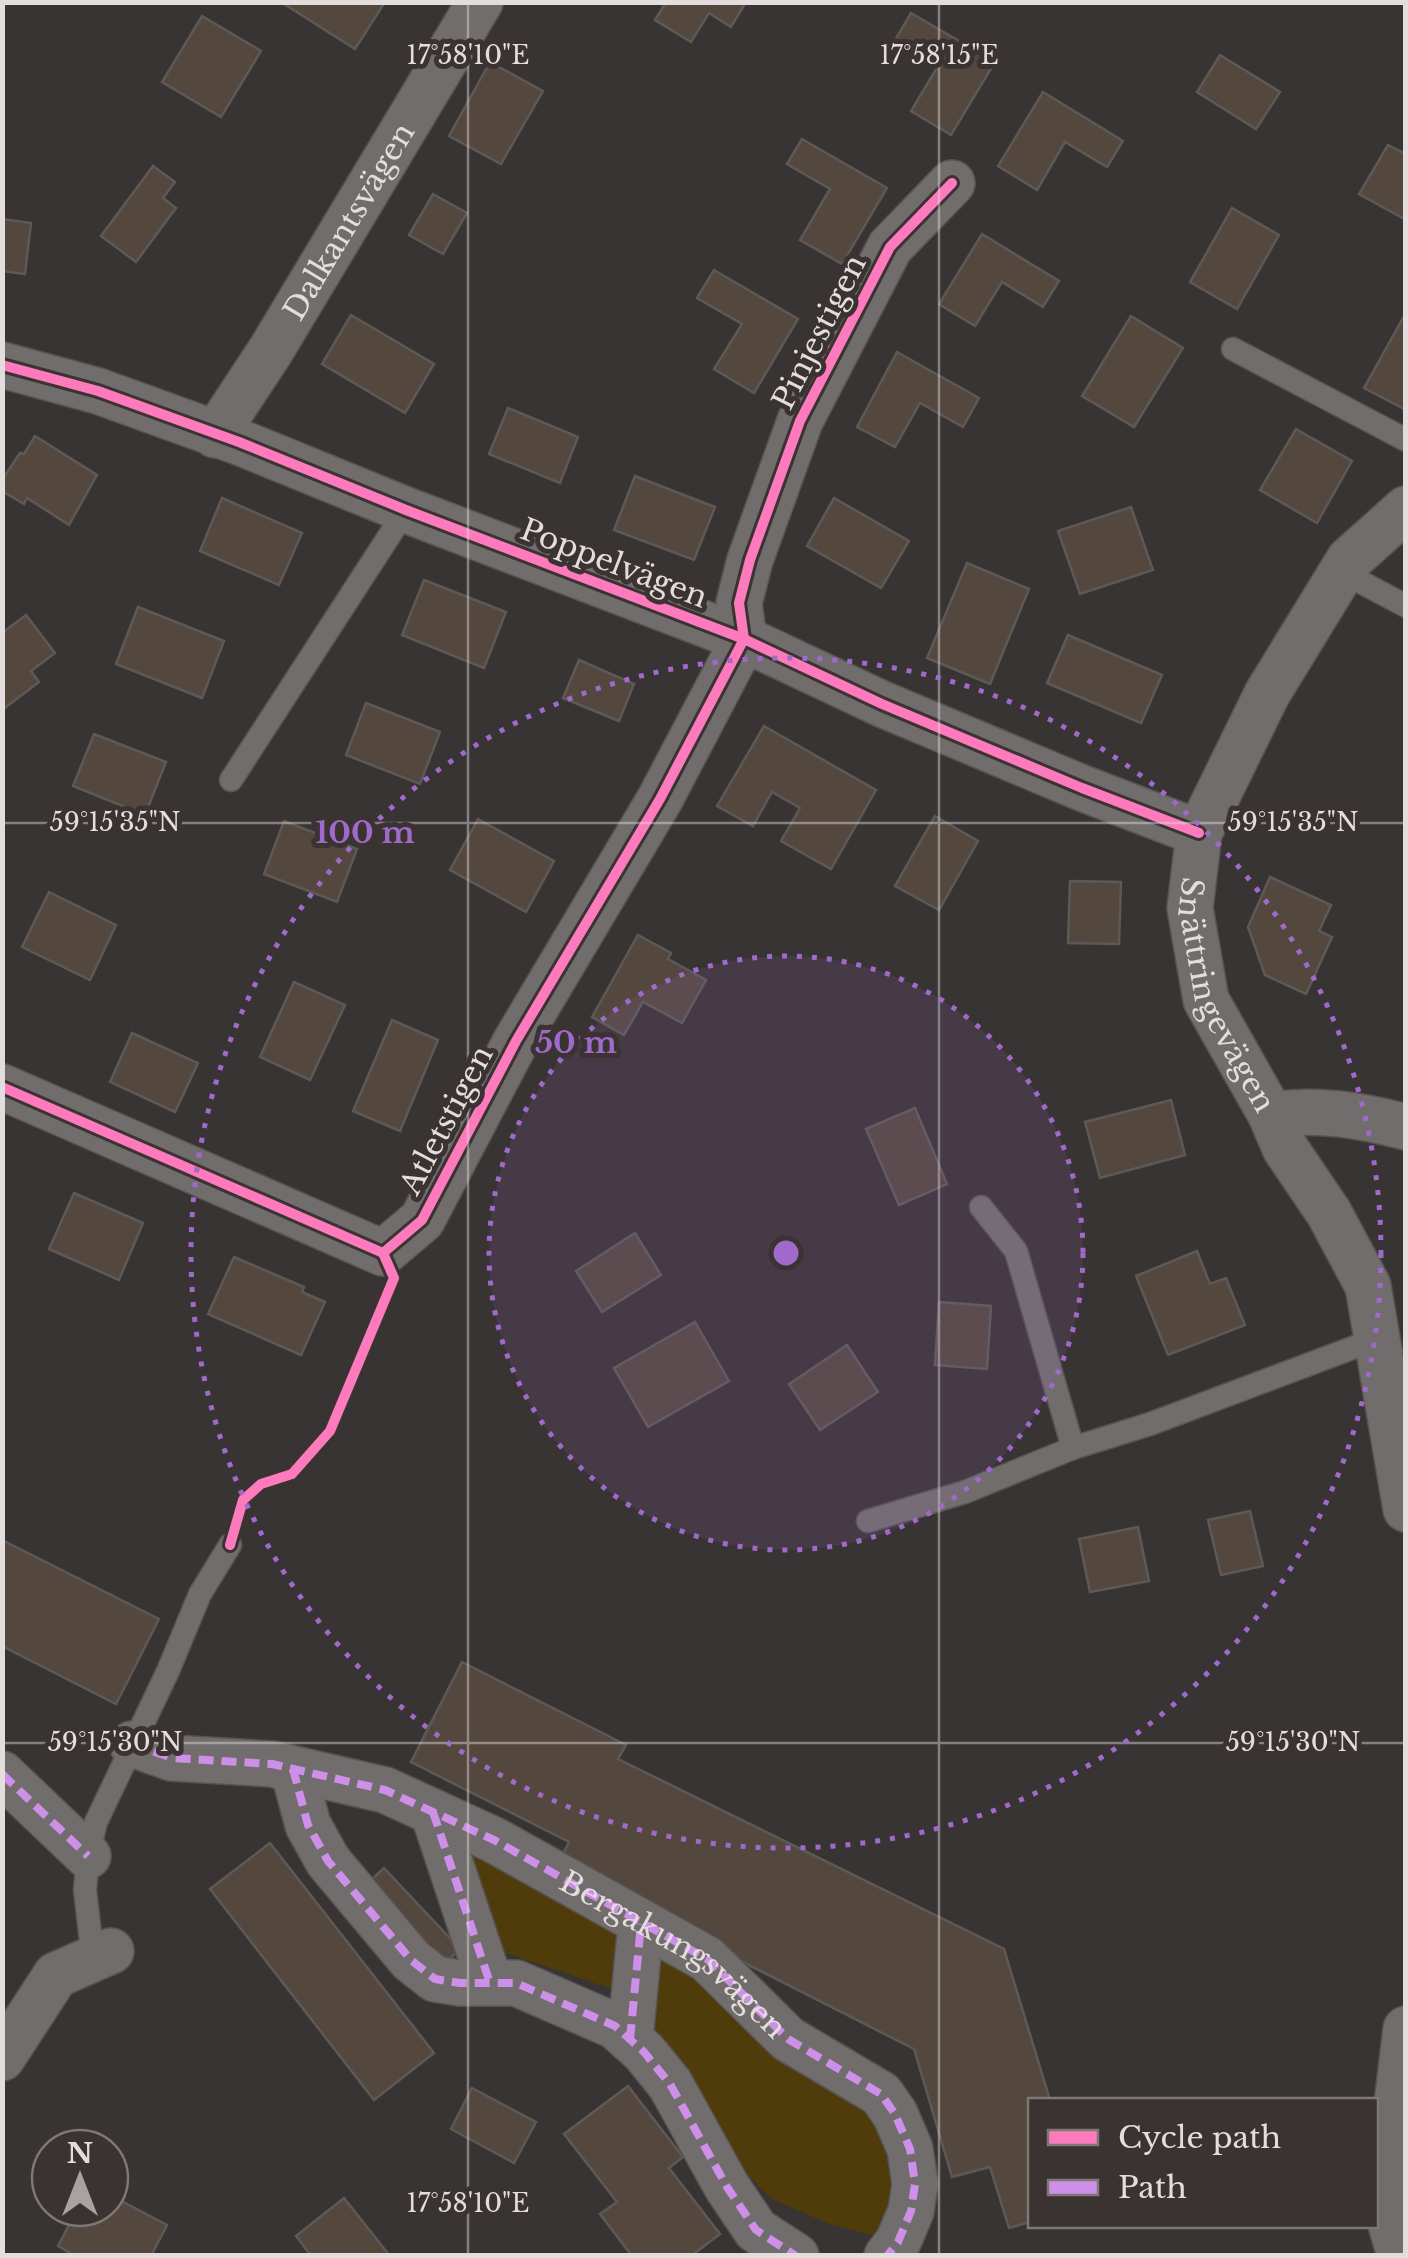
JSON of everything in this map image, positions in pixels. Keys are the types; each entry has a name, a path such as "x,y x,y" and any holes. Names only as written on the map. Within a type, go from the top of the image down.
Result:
{"street":[{"name":"Dalkantsvägen","path":"215,435 271,350 480,2"},
{"name":"Pinjestigen","path":"744,639 739,603 750,560 800,421 890,247 952,183"},
{"name":"Poppelvägen","path":"2,365 98,391 744,639 900,711 1199,833"},
{"name":"Snättringevägen","path":"1406,509 1349,560 1267,694 1199,833 1190,908 1206,1000 1285,1148 1328,1213 1368,1286 1406,1510"},
{"name":"Atletstigen","path":"2,1087 383,1252 422,1220 516,1041 660,799 744,639"},
{"path":"1270,1115 1303,1110 1338,1112 1406,1127"},
{"name":"Bergakungsvägen","path":"132,1744 172,1758 225,1759 293,1769 386,1790 494,1840 706,1959 788,2040 881,2094 895,2114 910,2150 915,2184 912,2211 887,2256"},
{"path":"293,1769 308,1825 328,1861 411,1960 434,1979 516,1983 615,2026 670,2084 726,2187 756,2230 796,2256"},
{"path":"2,1774 88,1856"},
{"path":"433,1812 490,1983"},
{"path":"630,2040 641,1924"},
{"path":"2,2058 56,1975 102,1955"},
{"path":"1404,2256 1385,2204 1406,2029"}],"lane":[{"path":"1233,348 1406,440"},
{"path":"232,780 406,510"},
{"path":"1342,572 1406,606"},
{"path":"981,1207 1016,1251 1073,1448"},
{"path":"868,1521 965,1492 1073,1448 1150,1424 1379,1338"},
{"path":"102,1955 85,1890 96,1822 200,1594 230,1546"}],"shaded area":[{"path":"456,1839 624,1924 622,1992 494,1949"},
{"path":"651,1941 888,2122 904,2196 876,2236 827,2223 770,2198 731,2157 639,2027"}],"building":[{"path":"281,2 385,2 355,49"},
{"path":"666,2 746,2 731,27 709,13 691,42 655,20"},
{"path":"911,13 995,62 951,135 911,111 938,66 895,40"},
{"path":"202,16 261,51 221,117 162,82"},
{"path":"1220,55 1280,92 1256,129 1197,92"},
{"path":"490,62 543,91 501,164 449,136"},
{"path":"1043,92 1123,141 1107,167 1065,142 1037,190 998,166"},
{"path":"802,139 887,188 842,264 800,240 830,189 787,164"},
{"path":"1388,145 1406,154 1406,220 1359,194"},
{"path":"153,166 175,182 163,198 176,208 136,262 101,236"},
{"path":"433,194 467,213 443,254 409,235"},
{"path":"1232,208 1279,235 1237,309 1190,282"},
{"path":"2,219 31,223 25,274 2,271"},
{"path":"982,234 1059,281 1043,307 1002,282 975,326 939,304"},
{"path":"714,270 798,319 754,393 714,369 742,324 697,298"},
{"path":"351,315 434,364 405,413 322,364"},
{"path":"1131,316 1183,348 1134,427 1082,396"},
{"path":"1403,318 1406,319 1406,410 1364,388"},
{"path":"897,352 979,398 963,427 920,403 895,447 857,427"},
{"path":"508,408 578,437 560,483 489,454"},
{"path":"1296,429 1352,461 1317,523 1260,490"},
{"path":"35,436 97,475 69,525 27,498 24,504 2,491 2,480"},
{"path":"635,476 715,507 694,560 614,530"},
{"path":"222,498 302,533 279,585 200,551"},
{"path":"834,498 909,541 881,588 807,546"},
{"path":"1131,507 1153,570 1080,594 1058,531"},
{"path":"967,563 1029,589 990,684 927,658"},
{"path":"424,580 506,612 484,668 402,635"},
{"path":"138,607 224,641 202,698 116,664"},
{"path":"26,615 55,653 31,671 39,682 2,710 2,633"},
{"path":"1068,635 1162,675 1141,723 1047,683"},
{"path":"579,660 634,684 619,721 563,698"},
{"path":"366,703 440,732 420,784 346,755"},
{"path":"764,726 876,790 831,869 781,841 800,808 772,792 753,826 717,806"},
{"path":"94,734 166,762 145,815 73,786"},
{"path":"935,816 978,841 939,910 895,886"},
{"path":"478,819 554,861 526,912 450,870"},
{"path":"284,821 357,849 337,902 264,874"},
{"path":"1270,877 1331,905 1319,931 1332,937 1306,994 1265,975 1248,927"},
{"path":"1070,881 1121,882 1119,944 1068,943"},
{"path":"49,892 116,925 90,980 22,947"},
{"path":"638,935 671,953 668,959 706,980 682,1023 643,1002 624,1035 592,1017"},
{"path":"294,982 345,1005 310,1080 260,1057"},
{"path":"392,1020 438,1040 400,1131 353,1111"},
{"path":"132,1033 198,1063 175,1112 110,1082"},
{"path":"1171,1100 1185,1155 1100,1178 1085,1122"},
{"path":"915,1108 947,1184 899,1205 866,1129"},
{"path":"74,1193 143,1223 119,1280 49,1249"},
{"path":"635,1233 661,1275 602,1312 576,1271"},
{"path":"1197,1251 1210,1284 1226,1278 1245,1325 1168,1355 1136,1276"},
{"path":"234,1257 304,1287 302,1292 325,1302 301,1355 208,1314"},
{"path":"939,1302 991,1306 987,1369 935,1365"},
{"path":"695,1322 729,1381 648,1427 614,1368"},
{"path":"847,1345 878,1392 820,1430 789,1384"},
{"path":"1250,1511 1263,1566 1221,1575 1208,1520"},
{"path":"1138,1527 1149,1581 1090,1592 1079,1539"},
{"path":"2,1540 159,1619 116,1704 2,1646"},
{"path":"462,1662 626,1745 618,1759 1004,1949 1049,2098 1028,2098 1028,2223 1009,2228 990,2167 952,2177 914,2049 556,1867 569,1842 411,1762"},
{"path":"270,1843 434,2053 374,2100 210,1889"},
{"path":"384,1868 460,1949 437,1971 361,1889"},
{"path":"628,2086 683,2157 669,2168 720,2234 691,2256 632,2256 600,2214 617,2202 564,2134"},
{"path":"472,2088 536,2122 514,2163 451,2129"},
{"path":"344,2198 390,2256 311,2256 296,2236"},
{"path":"130,2206 167,2225 151,2256 75,2256 58,2246 67,2228 130,2228"}],"marked path":[{"path":"132,1744 172,1758 272,1764 385,1790 494,1840 707,1959 788,2039 881,2094 895,2114 910,2149 915,2184 911,2211 898,2242 887,2256"},
{"path":"293,1769 308,1825 328,1861 411,1960 435,1979 516,1983 615,2026 644,2052 670,2084 727,2187 756,2230 796,2256"},
{"path":"2,1774 88,1856"},
{"path":"433,1812 490,1983"},
{"path":"630,2039 641,1924"}],"cycle path":[{"path":"2,1087 383,1253 422,1220 516,1041 660,799 744,639 739,603 750,560 800,421 890,247 952,183"},
{"path":"2,365 98,391 239,442 744,639 882,704 1199,833"},
{"path":"230,1545 243,1500 261,1484 292,1474 330,1431 394,1278 383,1253"}]}
